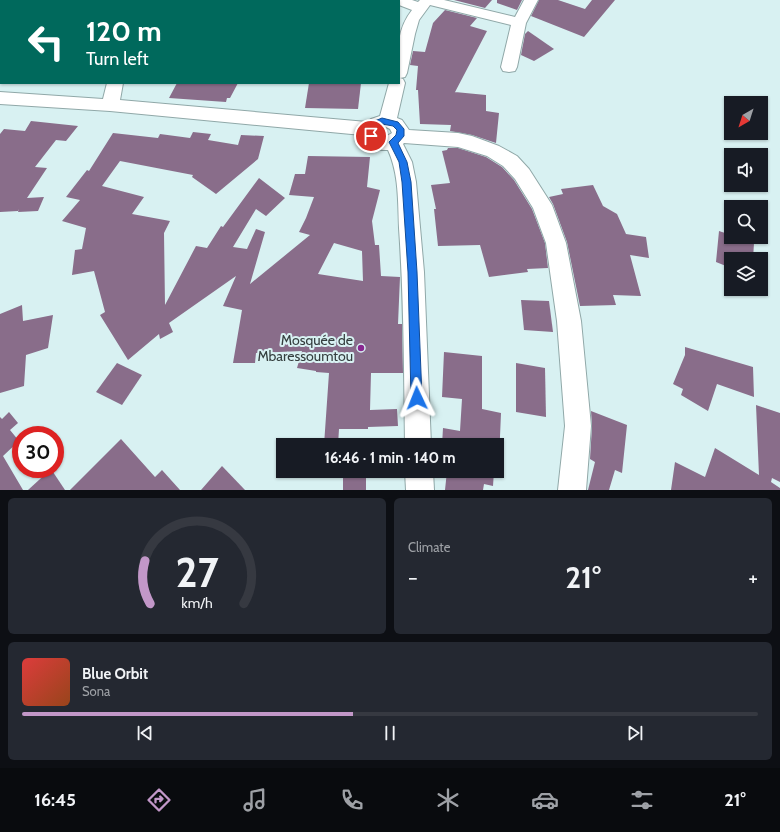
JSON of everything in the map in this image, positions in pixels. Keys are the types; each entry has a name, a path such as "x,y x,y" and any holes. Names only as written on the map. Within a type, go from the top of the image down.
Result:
{"street":[{"path":"400,0 425,3 519,23"},
{"path":"509,67 519,23 531,0"},
{"path":"400,69 407,34 412,20 425,3"},
{"path":"110,105 115,84"},
{"path":"397,84 393,133 403,162 406,182 412,272 418,438"},
{"path":"0,98 110,105 371,129 377,123 393,133 458,140 472,143 493,151 510,161 522,174 542,205 556,244 569,321 578,426 572,490"},
{"path":"419,478 420,490"}],"building":[{"path":"454,0 492,0 485,8"},
{"path":"497,0 522,0 517,10 497,3"},
{"path":"539,0 558,0 585,9 592,0 615,0 584,37 531,16"},
{"path":"445,10 477,18 470,26 487,31 455,92 486,95 486,111 499,113 496,143 472,135 450,131 451,125 420,124 418,90 416,90 418,66 410,65 413,51 425,52 433,23"},
{"path":"528,31 554,49 534,61 521,55 525,34"},
{"path":"176,84 237,84 230,98 227,98 226,102 169,98"},
{"path":"309,84 361,84 358,109 305,108"},
{"path":"31,121 78,126 66,141 56,140 35,167 47,168 27,198 44,197 38,211 18,212 19,209 18,211 0,212 0,134 4,129 25,131"},
{"path":"193,132 211,134 208,140 238,145 241,135 264,136 258,159 216,194 192,177 193,175 120,161 102,186 144,197 132,214 170,221 164,233 165,305 196,246 207,248 221,226 223,227 259,178 285,198 266,216 256,209 233,247 247,249 256,229 265,232 250,284 310,235 299,232 314,197 289,195 295,174 305,174 308,156 370,157 367,187 380,190 372,221 375,245 379,245 381,276 400,277 398,324 402,324 403,373 371,373 370,410 397,409 398,426 368,427 368,429 339,429 338,438 324,438 329,373 297,368 302,351 256,353 255,363 233,363 242,310 223,306 236,276 169,323 173,332 160,339 159,334 128,360 100,315 105,312 94,271 72,275 75,250 82,249 86,228 62,221 80,200 66,197 87,170 89,171 113,133 158,138 160,134 190,138","holes":["334,243 362,251 363,281 318,274"]},
{"path":"448,148 458,148 486,157 502,167 514,180 532,209 545,243 548,268 527,269 528,272 489,277 480,245 438,246 434,209 436,209 431,185 450,183 442,151 447,150"},
{"path":"593,185 603,206 617,214 626,234 646,237 649,258 630,255 641,296 613,295 616,305 580,306 567,242 549,197 563,194 561,189"},
{"path":"719,231 724,233 724,244 754,244 753,252 724,252 724,265 716,262"},
{"path":"521,300 549,301 553,332 524,330"},
{"path":"22,305 23,321 53,315 48,348 26,355 24,386 0,393 0,314"},
{"path":"685,347 753,367 754,397 717,384 708,411 681,395 683,389 673,384 685,355"},
{"path":"444,352 482,356 482,409 501,413 500,438 442,438 443,428 460,431 462,399 442,397"},
{"path":"117,363 142,375 122,405 96,392"},
{"path":"516,363 545,368 546,417 516,412"},
{"path":"756,405 780,413 780,482 772,478 771,482 780,488 780,490 671,490 675,462 705,477 715,448 759,475"},
{"path":"591,411 627,425 622,473 615,470 609,490 588,490 595,462 590,459 592,426"},
{"path":"9,412 18,423 12,426 10,430 12,432 12,448 3,456 12,471 12,478 16,478 23,490 0,490 0,417 2,419"},
{"path":"121,439 155,477 162,470 180,490 70,490"},
{"path":"222,466 245,490 201,490"},
{"path":"41,478 57,478 65,490 28,490"},
{"path":"343,478 366,478 366,490 343,490"},
{"path":"446,478 494,478 493,486 484,484 483,490 445,490"}],"place":[{"name":"Mosquée de Mbaressoumtou","path":"361,348"}],"route":[{"path":"371,136 370,132 373,125 382,121 392,122 401,129 400,136 393,142 403,162 406,182 412,272 417,398"}]}
